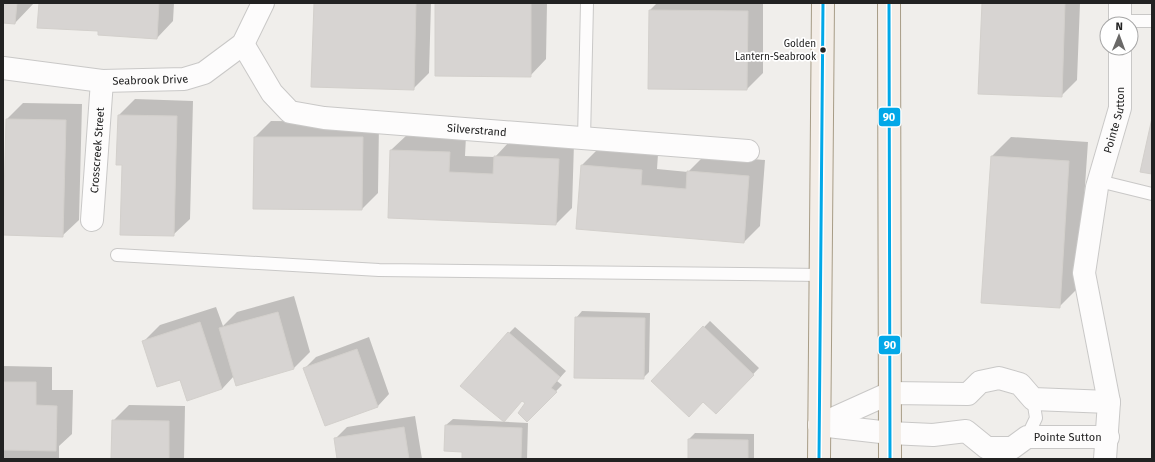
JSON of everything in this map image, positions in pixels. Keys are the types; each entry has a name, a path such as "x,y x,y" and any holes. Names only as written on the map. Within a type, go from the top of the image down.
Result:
{"main road":[{"path":"820,459 823,3"},
{"path":"889,3 890,459"}],"street":[{"name":"Seabrook Drive","path":"3,68 102,81 184,79 204,73 243,44 263,3"},
{"name":"Silverstrand","path":"243,44 272,93 290,112 324,118 748,151"},
{"name":"Pointe Sutton","path":"1105,459 1108,437 1109,402 1084,273 1099,181 1120,108 1120,56"},
{"name":"Crosscreek Street","path":"92,220 102,81"},
{"path":"820,425 890,393 968,394 980,382 999,378 1020,384 1033,399 1109,402"},
{"name":"Pointe Sutton","path":"820,425 890,433 933,435 966,431 987,448 1012,448 1027,437 1108,437"}],"lane":[{"path":"584,138 587,3"},
{"path":"1139,19 1152,21"},
{"path":"1099,181 1152,194"},
{"path":"117,255 379,270 821,276"},
{"path":"1027,437 1036,418 1033,399"}],"building":[{"path":"3,3 17,3 15,24 3,23"},
{"path":"39,3 159,3 157,39 98,35 98,31 37,28"},
{"path":"314,3 416,3 414,90 311,87"},
{"path":"435,3 531,3 531,77 435,76"},
{"path":"982,3 1065,3 1062,97 978,94"},
{"path":"649,10 748,11 747,90 648,89"},
{"path":"118,115 177,116 174,236 120,235 122,165 116,165"},
{"path":"1152,118 1152,174 1140,172"},
{"path":"6,119 66,120 63,237 3,235"},
{"path":"254,137 363,137 362,210 253,209"},
{"path":"390,150 450,152 449,172 493,174 494,156 559,159 556,225 388,218"},
{"path":"991,156 1069,161 1060,308 981,303"},
{"path":"581,165 642,170 641,185 686,189 687,171 749,176 744,243 576,229"},
{"path":"278,312 294,369 236,386 219,328"},
{"path":"575,317 645,318 644,379 574,378"},
{"path":"200,322 222,389 187,401 180,380 157,387 142,341"},
{"path":"703,326 754,375 716,414 703,402 689,417 651,381"},
{"path":"508,332 560,377 551,388 557,392 527,422 518,413 525,403 522,401 504,422 460,386"},
{"path":"357,349 378,407 325,426 303,368"},
{"path":"3,382 36,382 36,405 57,406 56,451 3,450"},
{"path":"112,420 169,421 169,459 111,459"},
{"path":"445,425 522,428 521,459 462,459 462,452 444,451"},
{"path":"404,427 409,459 337,459 334,438"},
{"path":"688,439 748,440 748,459 688,459"}],"transit line":[{"name":"90","path":"819,459 823,3"},
{"name":"90","path":"889,3 890,459"}],"place":[{"name":"Golden Lantern-Seabrook","path":"823,50"}]}
